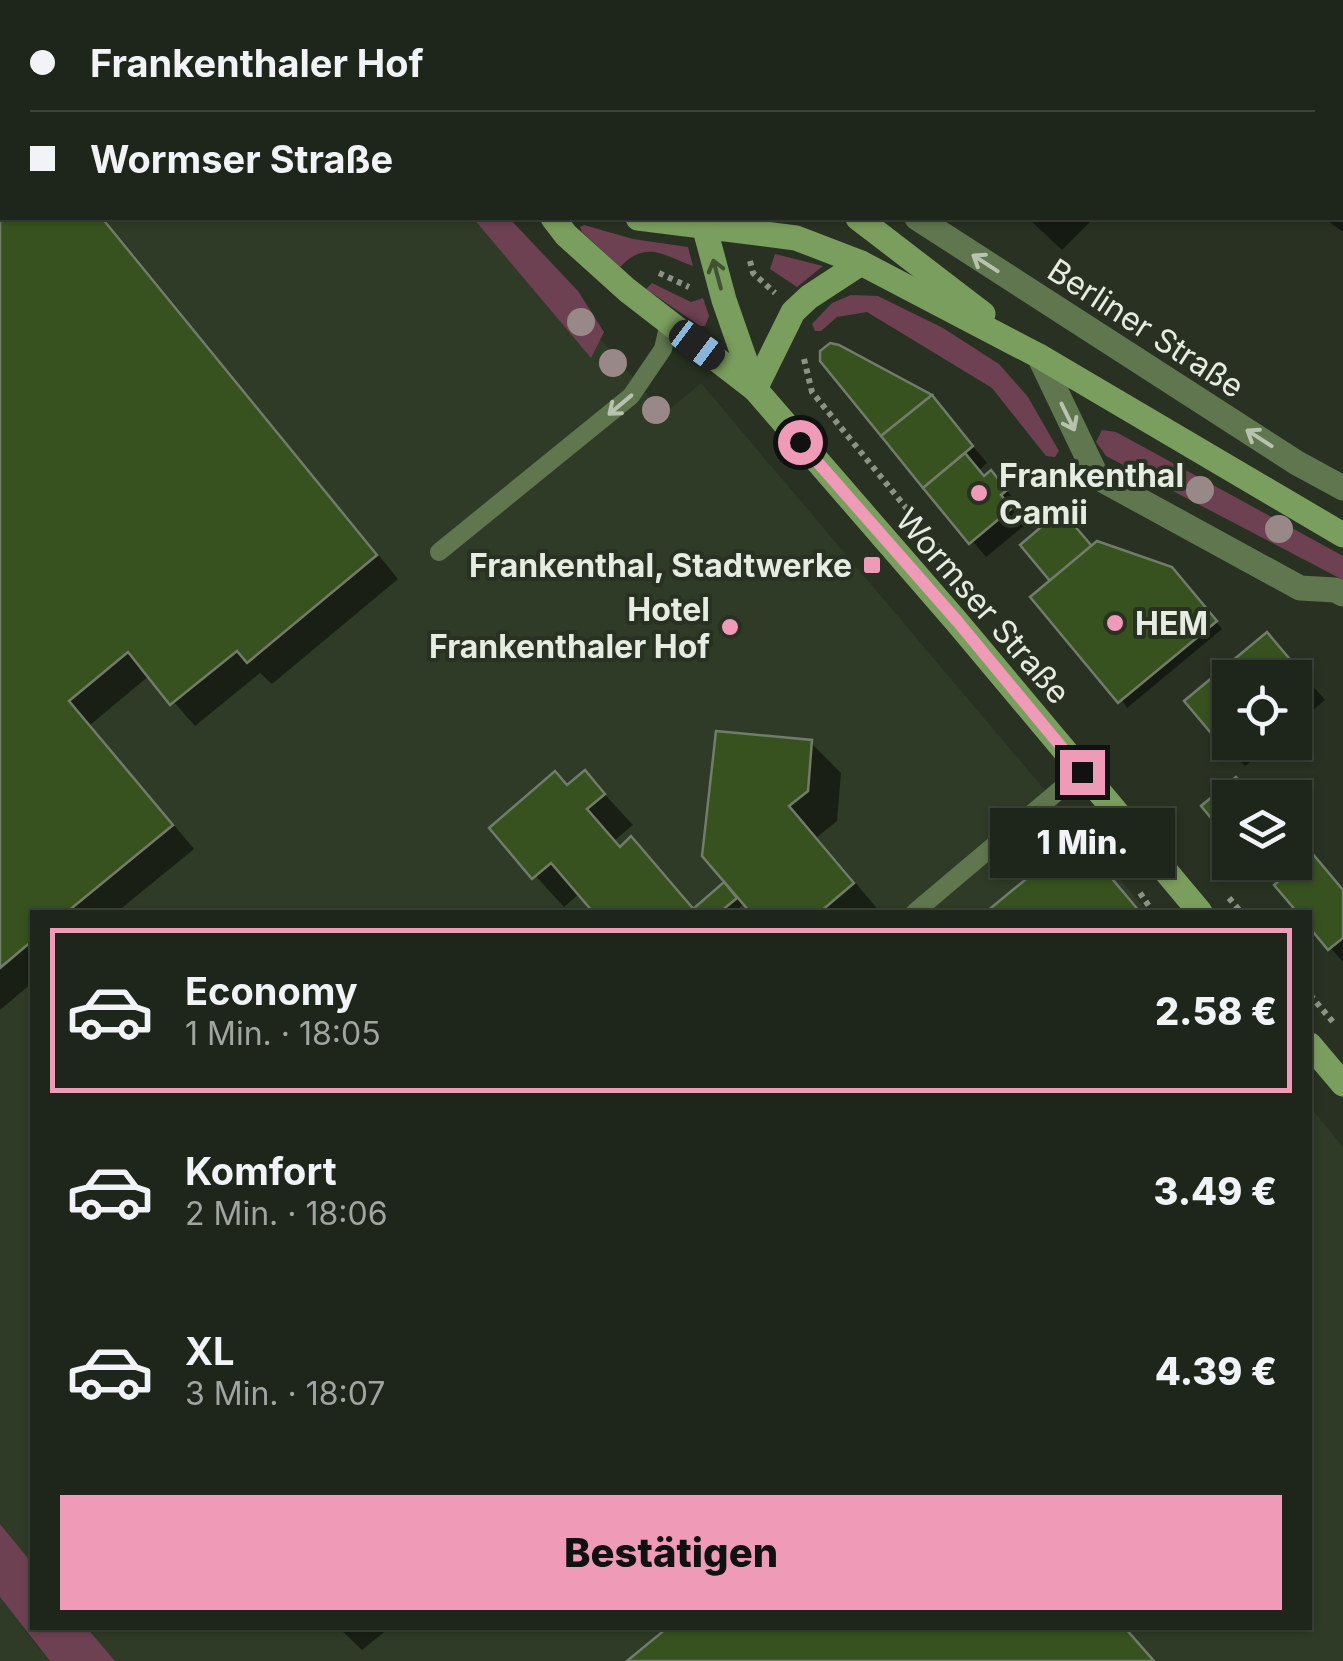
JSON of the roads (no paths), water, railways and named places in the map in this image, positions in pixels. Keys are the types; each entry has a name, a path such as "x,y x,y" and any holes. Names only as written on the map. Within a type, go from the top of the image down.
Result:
{"main road":[{"name":"Wormser Straße","path":"555,220 627,290 755,389 1198,910"},
{"path":"861,220 1039,356"},
{"name":"Wormser Straße","path":"703,221 755,389"},
{"path":"703,221 796,238 861,263 1039,356 1343,534"},
{"path":"755,389 793,312 808,297 861,263"},
{"path":"1312,1046 1343,1084"}],"street":[{"name":"Berliner Straße","path":"920,220 1280,452 1343,488"},
{"path":"1039,356 1097,477 1300,588 1343,594"}],"lane":[{"path":"438,552 631,396 663,349 669,323"},
{"path":"916,910 1082,772"}],"place":[{"name":"Frankenthal Camii","path":"979,493"},
{"name":"Frankenthal, Stadtwerke","path":"872,565"},
{"name":"HEM","path":"1115,623"},
{"name":"Hotel Frankenthaler Hof","path":"730,627"}]}
